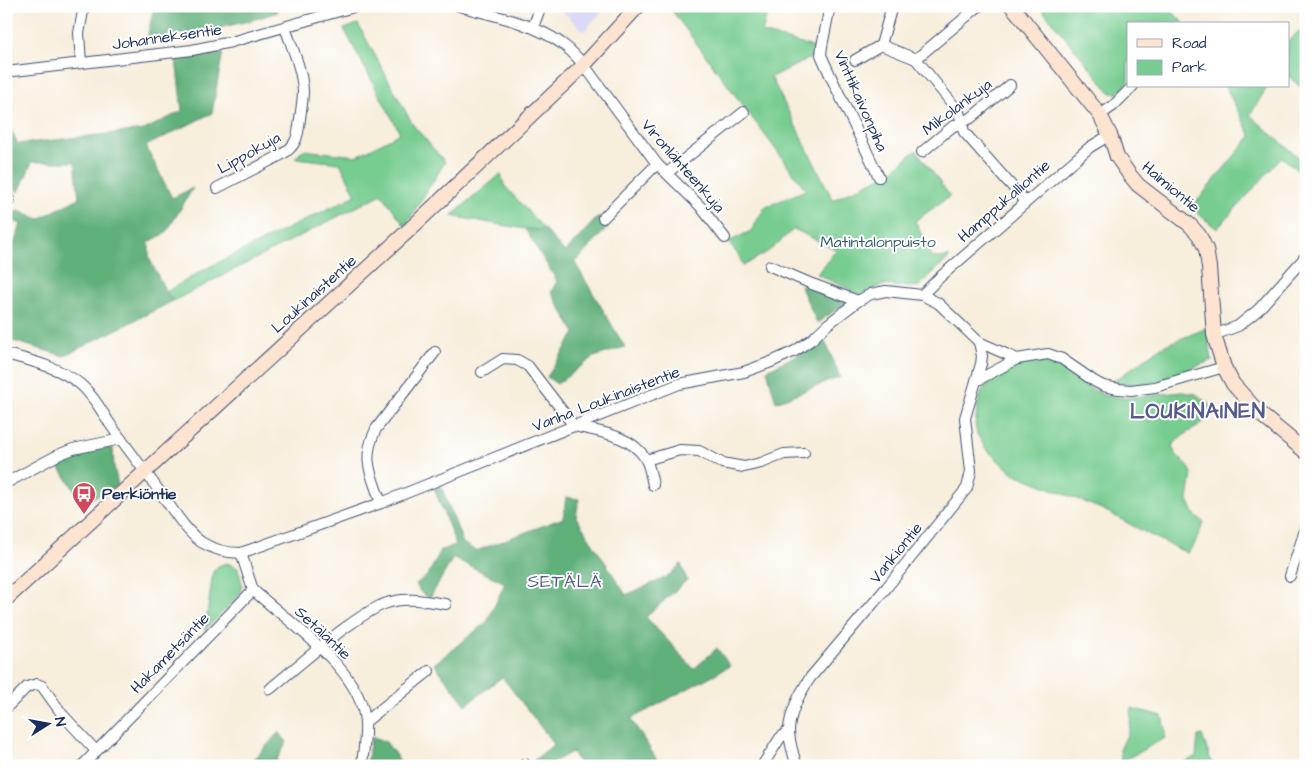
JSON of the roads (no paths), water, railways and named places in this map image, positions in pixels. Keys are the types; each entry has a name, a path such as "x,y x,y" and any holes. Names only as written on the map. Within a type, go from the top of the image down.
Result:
{"street":[{"path":"81,63 80,33 84,6"},
{"name":"Johanneksentie","path":"6,72 192,50 231,42 357,6"},
{"path":"459,6 533,27 562,44 584,65"},
{"path":"533,27 541,6"},
{"name":"Loukinaistentie","path":"6,599 410,230 584,65 638,6"},
{"name":"Vinttikaivonpiha","path":"830,6 821,55 880,177"},
{"path":"855,60 881,45 892,6"},
{"path":"916,59 979,6"},
{"name":"Haimiontie","path":"1012,6 1100,115 1110,135 1117,157 1138,186 1190,225 1199,235 1206,249 1214,335 1224,367 1234,384 1260,414 1306,452"},
{"name":"Lippokuja","path":"217,188 290,150 296,141 302,103 302,83 285,27"},
{"path":"881,45 916,59 959,112 964,132 1026,202"},
{"name":"Vironlähteenkuja","path":"584,65 657,164 700,206 725,238"},
{"name":"Mikolankuja","path":"922,152 952,127 971,118 1010,85"},
{"path":"1100,115 1113,106 1131,88"},
{"path":"667,174 744,112"},
{"name":"Hamppukalliontie","path":"922,294 1090,147 1110,135"},
{"path":"603,218 657,164"},
{"path":"1214,335 1238,326 1258,310 1306,256"},
{"path":"770,266 858,301"},
{"name":"Vanha Loukinaistentie","path":"145,472 186,527 200,541 212,548 227,553 241,553 381,503 679,384 744,372 771,362 811,340 828,324 858,301 871,294 886,291 922,294 938,303 979,342 1017,359"},
{"name":"Vankiontie","path":"797,766 789,730 793,711 800,693 810,678 967,488 971,471 965,418 982,356 979,342"},
{"path":"381,503 369,466 368,453 370,441 376,429 435,352"},
{"path":"6,354 42,363 73,379 89,393 145,472"},
{"path":"976,381 1017,359 1048,354 1062,359 1103,386 1131,390 1155,387 1224,367"},
{"path":"482,372 503,358 518,360 528,366 574,426 614,436 637,448 646,460 653,485"},
{"path":"6,483 73,449 120,438"},
{"path":"646,460 680,450 699,451 722,463 744,467 784,454 804,453"},
{"path":"1290,576 1306,527"},
{"path":"241,553 253,590"},
{"name":"Setäläntie","path":"253,590 320,647 355,690 365,722 362,766"},
{"name":"Hakametsäntie","path":"82,766 253,590"},
{"path":"270,689 361,616 385,604 401,600 419,600 446,604"},
{"path":"365,722 429,671"},
{"path":"6,708 27,688 37,684 42,686 62,714 96,751"},
{"path":"762,766 780,738 789,730"}],"place":[{"name":"Perkiöntie","path":"84,515"}],"district":[{"name":"LOUKINAINEN","path":"1198,411"},
{"name":"SETÄLÄ","path":"565,581"}],"park label":[{"name":"Matintalonpuisto","path":"878,242"}]}
